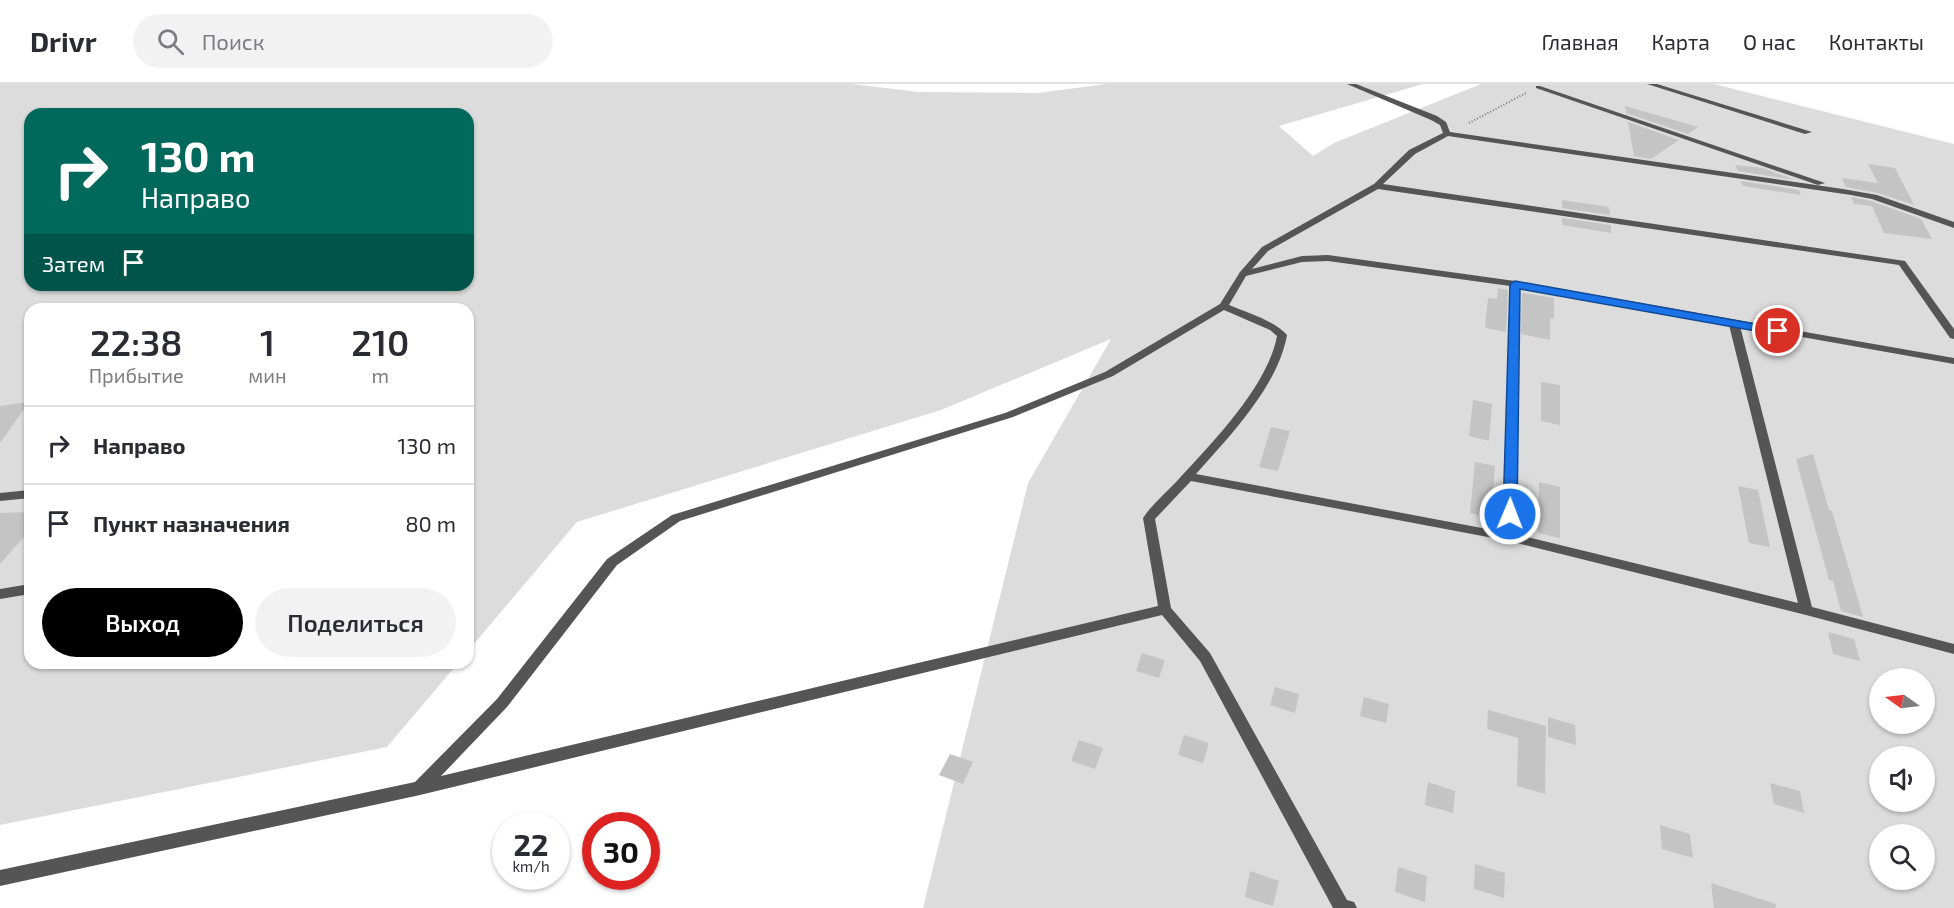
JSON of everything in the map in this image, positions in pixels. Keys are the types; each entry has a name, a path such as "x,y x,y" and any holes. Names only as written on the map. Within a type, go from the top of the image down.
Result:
{"street":[{"path":"1350,84 1434,118 1443,124 1447,134"},
{"path":"1650,84 1808,132"},
{"path":"1538,87 1850,193"},
{"path":"420,788 502,703 612,562 676,518 1010,415 1109,374 1224,306 1243,274 1265,249 1377,186 1412,152 1447,134 1874,197 1954,225"},
{"path":"1377,186 1902,263 1954,336"},
{"path":"1243,274 1302,259 1328,258 1515,284 1954,361"},
{"path":"1509,537 1515,284"},
{"path":"1224,306 1273,328 1282,335 1283,344 1269,375 1190,477 1149,518 1165,609 1205,657 1341,906 1348,908"},
{"path":"1734,324 1806,610"},
{"path":"1190,477 1509,537 1954,649"},
{"path":"0,496 24,494"},
{"path":"0,594 24,590"},
{"path":"0,878 420,788 1165,609"}],"path":[{"path":"1447,134 1538,87"}],"shaded area":[{"path":"0,84 852,84 919,92 1038,93 1106,84 1423,84 1279,126 1313,156 1334,143 1481,84 1714,84 1954,144 1954,908 923,908 1028,483 1111,339 941,410 577,522 474,644 474,303 24,303 24,669 453,669 387,747 0,825"}],"building":[{"path":"1625,106 1698,127 1688,134 1626,113"},
{"path":"1628,122 1679,140 1651,159 1634,156"},
{"path":"1868,164 1895,168 1914,205 1878,193 1846,187 1842,178 1878,183"},
{"path":"1735,165 1763,168 1795,180 1738,171"},
{"path":"1741,181 1799,190 1801,195 1743,186"},
{"path":"1851,197 1871,201 1921,219 1932,239 1884,233 1872,206 1854,204"},
{"path":"1562,200 1609,207 1610,215 1562,208"},
{"path":"1562,218 1611,225 1611,233 1562,225"},
{"path":"1498,288 1508,290 1506,332 1485,328 1488,298 1497,299"},
{"path":"1522,293 1554,298 1554,319 1550,318 1550,340 1521,334"},
{"path":"1541,382 1560,385 1560,425 1541,421"},
{"path":"1473,400 1492,404 1489,441 1469,436"},
{"path":"24,403 24,409 0,443 0,406"},
{"path":"1271,427 1290,431 1278,471 1259,467"},
{"path":"1813,454 1863,617 1841,611 1833,581 1829,580 1796,459"},
{"path":"1475,462 1495,466 1491,518 1470,513"},
{"path":"1539,482 1560,487 1560,538 1538,533"},
{"path":"1738,486 1758,490 1770,547 1749,543"},
{"path":"24,512 24,537 0,564 0,513"},
{"path":"1828,632 1854,639 1860,661 1833,654"},
{"path":"1142,653 1165,660 1159,678 1136,671"},
{"path":"1275,687 1299,694 1295,713 1270,705"},
{"path":"1364,697 1389,704 1386,723 1360,716"},
{"path":"1488,710 1546,726 1545,794 1517,786 1518,738 1487,729"},
{"path":"1548,717 1575,725 1576,745 1548,737"},
{"path":"1184,735 1209,743 1203,763 1178,755"},
{"path":"1079,740 1103,748 1095,769 1071,761"},
{"path":"950,754 973,762 963,784 939,775"},
{"path":"1428,782 1455,791 1453,813 1425,805"},
{"path":"1770,783 1800,791 1804,813 1774,804"},
{"path":"1660,825 1690,834 1693,858 1662,849"},
{"path":"1475,864 1505,873 1504,898 1474,889"},
{"path":"1398,867 1427,876 1425,902 1395,892"},
{"path":"1250,871 1279,881 1273,906 1245,897"},
{"path":"1711,883 1776,904 1775,908 1714,908"}],"route":[{"path":"1510,514 1515,284 1778,331"}]}
